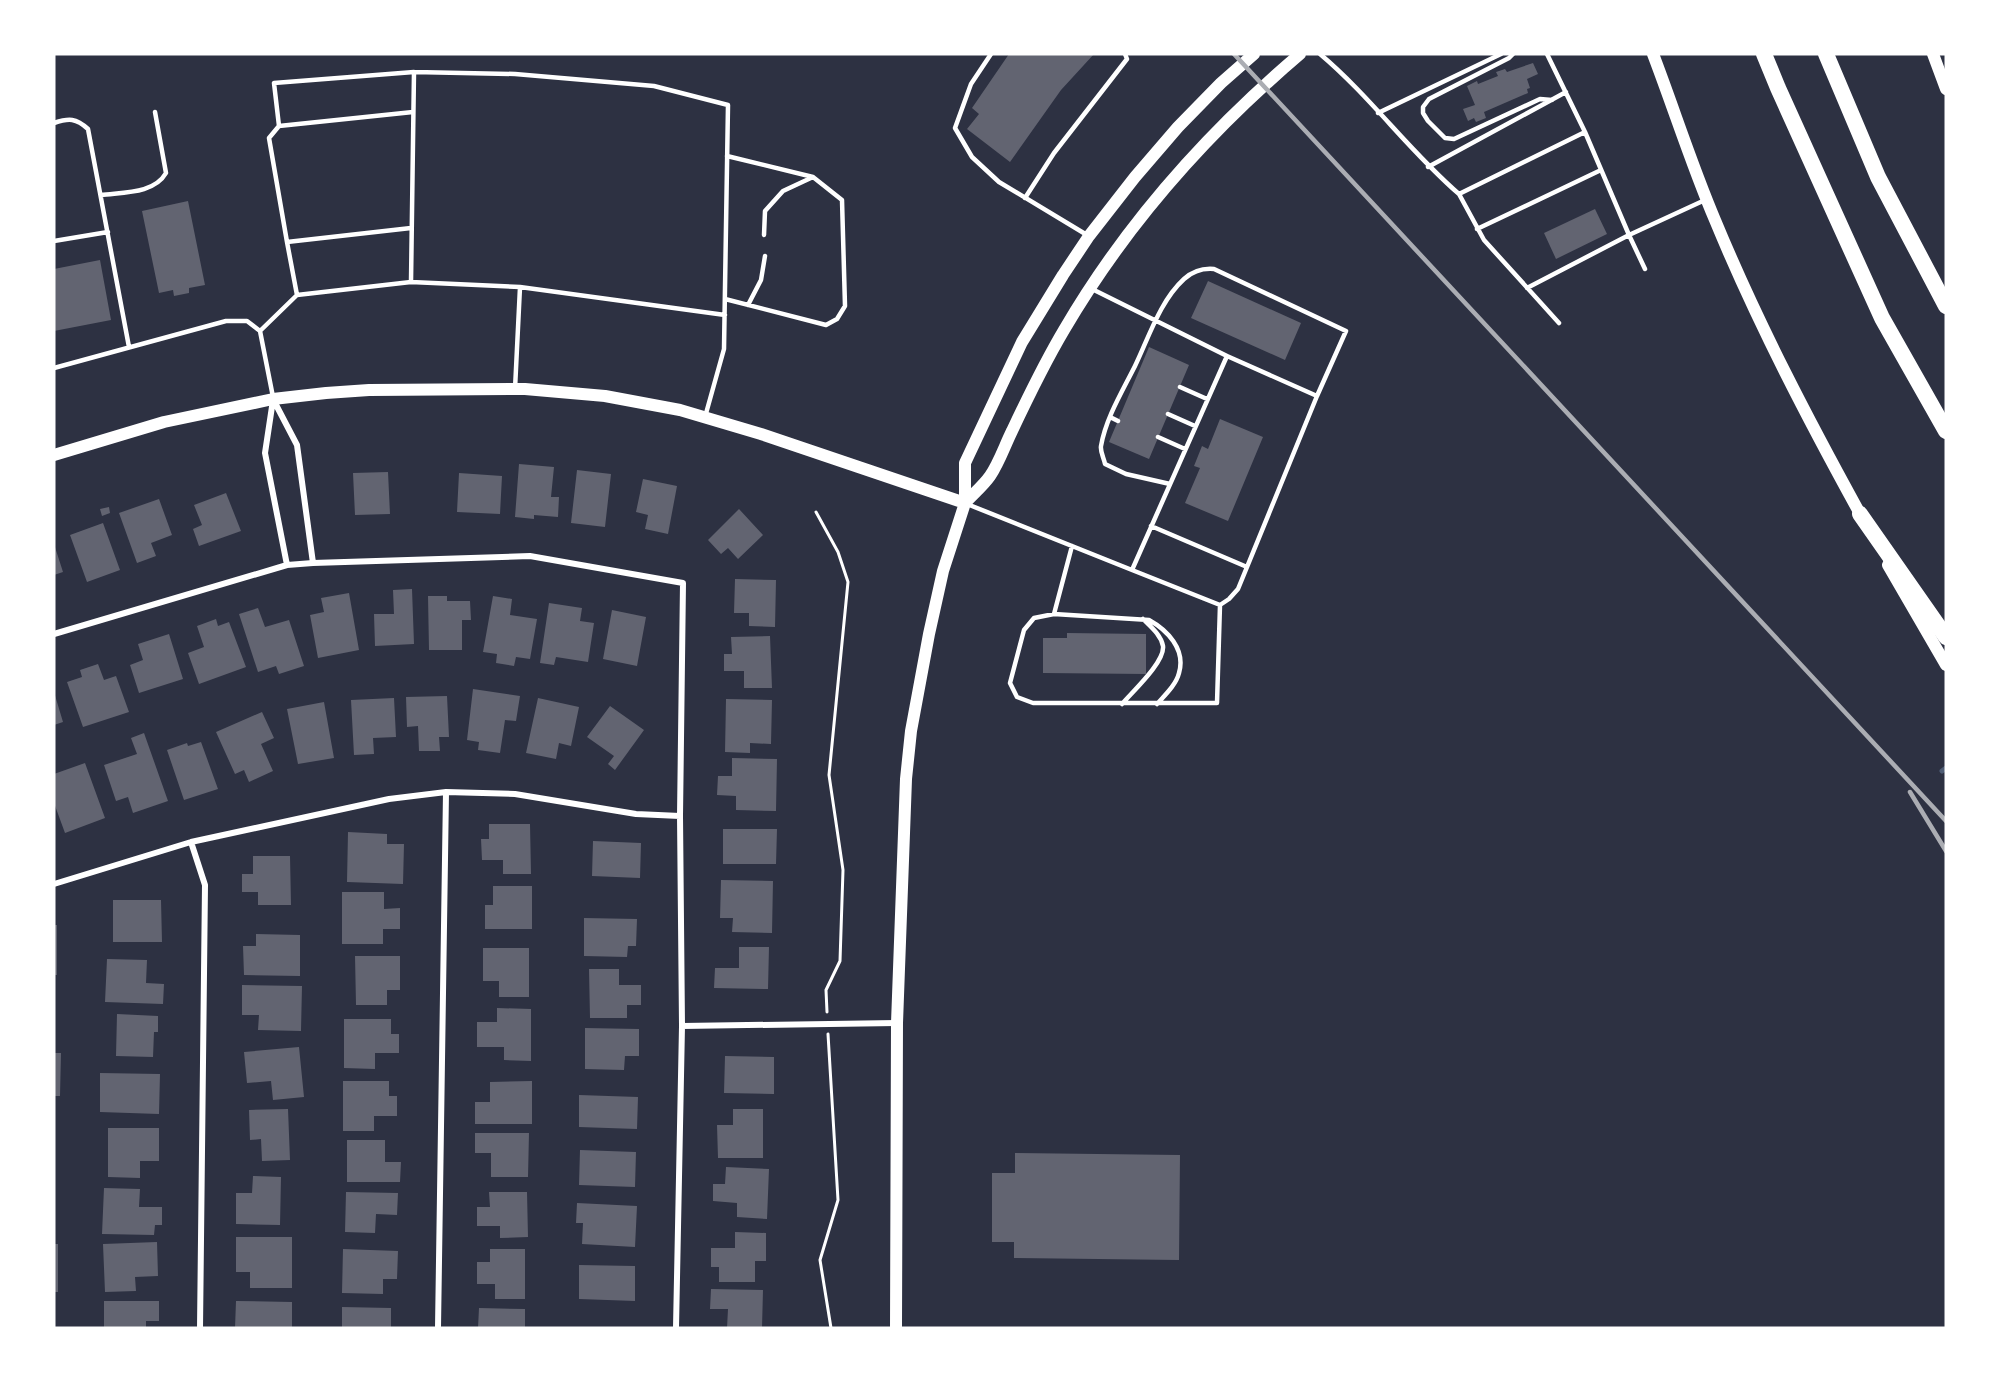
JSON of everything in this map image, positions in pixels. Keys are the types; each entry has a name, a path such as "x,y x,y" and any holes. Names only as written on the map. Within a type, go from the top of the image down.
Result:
{"highway":[{"path":"1764,54 1882,318 1946,431"},
{"path":"1826,54 1878,177 1946,306"},
{"path":"1860,514 1946,637"}],"main road":[{"path":"896,1328 897,1023 902,843 911,731 918,687 939,586 965,503 965,463 1005,376 1043,307 1089,236 1178,127 1221,83 1254,54"},
{"path":"965,503 990,475 1044,365 1090,288 1140,218 1202,145 1300,54"},
{"path":"1653,54 1707,199 1752,306 1805,415 1911,608 1946,665"},
{"path":"1933,54 1946,89"},
{"path":"54,455 164,422 273,399 369,390 515,389 605,396 645,402 705,417 965,503"}],"street":[{"path":"273,399 297,445 313,563"},
{"path":"273,399 265,453 287,565"},
{"path":"54,634 287,565 530,556 683,583 680,816 682,1026 676,1328"},
{"path":"54,884 191,843 389,799 446,792 514,794 636,814 680,816"},
{"path":"438,1328 446,792"},
{"path":"191,843 205,885 200,1328"},
{"path":"682,1026 897,1023"}],"lane":[{"path":"991,54 970,84 955,128 972,157 999,182 1089,236"},
{"path":"1025,198 1054,153 1127,59 1125,54"},
{"path":"1320,54 1338,69 1428,167 1459,194 1484,240 1559,323"},
{"path":"1378,113 1501,54"},
{"path":"1512,54 1509,58 1429,99 1423,107 1428,121 1445,138 1454,139 1540,99 1552,100"},
{"path":"1547,54 1585,132 1645,269"},
{"path":"411,282 414,72"},
{"path":"279,126 274,83 414,72 515,74 654,86 728,105 724,349 705,417"},
{"path":"1428,167 1566,92"},
{"path":"101,195 149,188 161,182 166,173 155,112"},
{"path":"297,295 269,138 279,126 413,112"},
{"path":"54,123 69,118 79,121 88,129 129,347"},
{"path":"1459,194 1585,132"},
{"path":"725,299 826,325 837,319 845,306 842,200 813,177 728,156"},
{"path":"1477,229 1601,170"},
{"path":"764,235 765,211 783,191 813,177"},
{"path":"1527,288 1629,235 1707,199"},
{"path":"288,242 411,228"},
{"path":"54,241 108,232"},
{"path":"748,305 761,280 765,256"},
{"path":"1170,484 1126,474 1105,464 1100,449 1110,417 1121,393 1137,368 1156,321 1171,294 1186,277 1205,268 1214,269 1346,331 1238,589 1220,605"},
{"path":"260,331 297,295 411,282 520,287 725,315"},
{"path":"515,389 520,287"},
{"path":"1090,288 1227,356 1317,396"},
{"path":"54,368 226,321 247,321 260,331 273,399"},
{"path":"1132,570 1227,356"},
{"path":"1180,387 1208,399"},
{"path":"1121,393 1128,397"},
{"path":"1168,414 1195,426"},
{"path":"1110,417 1118,421"},
{"path":"1158,438 1185,449"},
{"path":"965,503 1220,605"},
{"path":"1151,526 1247,567"},
{"path":"1054,614 1072,546"},
{"path":"1157,704 1172,688 1179,674 1181,663 1178,650 1171,638 1161,627 1149,620 1054,614 1034,618 1024,630 1010,683 1017,697 1033,703 1157,704 1217,703 1220,605"},
{"path":"1122,704 1163,653 1163,644 1156,632 1143,620"}],"path":[{"path":"816,512 838,552 848,582 829,775 843,870 840,961 826,990 838,1200 820,1260 831,1328"}],"building":[{"path":"1009,54 1094,54 1061,90 1010,162 967,129 979,114 972,108"},
{"path":"1533,63 1538,74 1527,79 1530,88 1527,89 1528,93 1484,112 1486,118 1476,122 1474,118 1468,121 1463,109 1475,105 1467,86 1498,76 1496,72 1505,69 1507,72"},
{"path":"188,201 205,285 189,288 189,293 174,296 173,290 159,293 142,211"},
{"path":"1595,209 1607,234 1556,259 1544,233"},
{"path":"100,260 111,320 54,331 54,269"},
{"path":"1208,281 1301,323 1285,360 1191,318"},
{"path":"1149,347 1189,365 1149,459 1109,442"},
{"path":"1220,419 1263,437 1228,521 1185,503 1200,468 1194,466 1202,446 1208,449"},
{"path":"519,464 554,467 551,497 559,497 558,517 534,515 534,519 515,517"},
{"path":"577,470 611,474 605,527 571,523"},
{"path":"388,472 390,514 355,515 353,473"},
{"path":"459,473 502,476 500,514 457,512"},
{"path":"643,479 677,486 668,534 645,529 648,515 636,512"},
{"path":"226,493 241,531 199,546 193,529 202,525 194,505"},
{"path":"159,499 172,535 151,543 156,556 137,563 119,513"},
{"path":"109,507 110,513 102,516 100,509"},
{"path":"739,509 763,535 738,559 728,548 721,554 708,540"},
{"path":"103,523 120,570 87,582 70,535"},
{"path":"54,544 63,572 54,575"},
{"path":"735,579 776,580 775,627 749,626 749,613 734,613"},
{"path":"412,589 414,644 375,646 374,614 394,614 393,590"},
{"path":"349,593 359,650 318,658 310,615 324,612 321,598"},
{"path":"428,596 447,596 447,601 470,601 471,620 462,620 462,650 429,650"},
{"path":"493,596 512,599 510,615 537,619 530,659 516,657 514,666 496,663 497,654 483,652"},
{"path":"549,603 582,608 580,621 594,623 588,662 556,657 554,665 540,663"},
{"path":"258,608 265,627 289,620 304,666 279,674 276,666 258,672 239,614"},
{"path":"612,610 646,617 637,666 603,659"},
{"path":"216,619 218,626 229,622 246,667 199,684 188,653 204,647 197,626"},
{"path":"1067,633 1146,634 1146,674 1043,673 1043,638 1067,638"},
{"path":"169,634 183,679 139,693 130,665 143,660 138,644"},
{"path":"770,636 772,688 744,688 744,671 724,671 724,654 732,654 731,637"},
{"path":"98,664 104,680 116,676 129,712 83,727 67,682 82,677 80,670"},
{"path":"473,689 520,696 516,721 505,720 500,753 478,750 479,742 467,740"},
{"path":"54,692 63,722 54,725"},
{"path":"447,696 449,737 439,737 440,751 419,751 418,726 407,727 406,697"},
{"path":"394,698 396,737 373,738 374,754 354,755 351,700"},
{"path":"538,698 579,707 571,746 559,743 556,759 526,753"},
{"path":"726,699 772,700 771,744 750,743 750,753 725,752"},
{"path":"324,702 334,758 298,764 287,709"},
{"path":"610,706 644,730 615,770 608,764 614,756 587,737"},
{"path":"262,712 274,738 261,744 273,771 249,782 244,770 235,774 216,732"},
{"path":"144,733 168,801 133,813 128,797 116,801 104,765 137,754 131,738"},
{"path":"201,742 218,789 184,800 167,750 187,743 188,746"},
{"path":"732,758 777,759 776,811 736,810 736,796 717,795 718,776 732,776"},
{"path":"85,763 105,818 65,833 54,803 54,774"},
{"path":"489,824 530,824 531,874 503,874 503,860 482,860 481,839 489,839"},
{"path":"723,829 777,829 776,864 723,864"},
{"path":"348,832 387,834 387,844 404,844 403,884 347,882"},
{"path":"593,841 641,843 640,878 592,876"},
{"path":"253,856 290,856 291,905 258,905 258,892 242,892 242,874 253,874"},
{"path":"721,880 773,881 772,933 732,932 733,918 720,918"},
{"path":"493,886 532,886 532,929 485,929 485,905 493,905"},
{"path":"342,892 384,892 384,909 400,908 400,929 383,929 383,944 342,944"},
{"path":"113,900 161,900 162,942 113,942"},
{"path":"584,918 637,919 636,946 628,946 627,957 584,956"},
{"path":"54,925 57,925 57,975 54,975"},
{"path":"256,934 300,935 300,976 244,975 243,946 256,946"},
{"path":"739,947 769,947 768,989 714,988 715,968 739,968"},
{"path":"483,948 529,948 529,997 499,997 499,981 483,981"},
{"path":"355,956 400,956 400,990 387,990 387,1005 356,1005"},
{"path":"107,959 147,960 146,983 164,984 163,1004 105,1002"},
{"path":"589,969 619,969 619,985 641,985 641,1005 627,1005 627,1018 590,1018"},
{"path":"242,985 302,986 301,1031 258,1030 259,1015 242,1015"},
{"path":"497,1008 531,1009 531,1061 504,1060 504,1047 477,1047 477,1022 497,1022"},
{"path":"117,1014 158,1016 158,1032 154,1032 153,1057 116,1056"},
{"path":"344,1019 391,1019 391,1034 399,1034 399,1053 375,1053 375,1069 344,1068"},
{"path":"585,1028 639,1029 639,1056 625,1056 624,1070 585,1069"},
{"path":"299,1047 304,1097 273,1100 271,1081 247,1083 244,1052"},
{"path":"54,1053 61,1053 60,1096 54,1096"},
{"path":"725,1056 774,1057 774,1094 724,1093"},
{"path":"100,1073 160,1074 159,1114 100,1112"},
{"path":"343,1081 389,1081 389,1096 397,1096 397,1116 374,1116 374,1131 343,1131"},
{"path":"532,1081 532,1124 475,1124 475,1102 490,1102 490,1082"},
{"path":"579,1095 638,1097 637,1129 579,1127"},
{"path":"288,1109 290,1160 262,1161 261,1139 250,1140 249,1110"},
{"path":"733,1109 763,1109 763,1158 718,1158 717,1125 733,1125"},
{"path":"108,1128 159,1128 159,1161 140,1161 140,1178 108,1177"},
{"path":"475,1133 529,1133 528,1177 491,1177 491,1153 475,1153"},
{"path":"347,1140 385,1140 385,1162 401,1162 400,1182 347,1182"},
{"path":"580,1150 636,1152 635,1187 579,1185"},
{"path":"1015,1153 1180,1155 1179,1260 1014,1258 1014,1242 992,1242 992,1173 1015,1173"},
{"path":"726,1167 769,1169 767,1219 737,1217 737,1203 713,1201 713,1184 725,1184"},
{"path":"253,1176 281,1177 280,1225 236,1224 236,1193 252,1193"},
{"path":"104,1188 140,1189 139,1207 162,1207 162,1225 155,1225 154,1235 102,1234"},
{"path":"346,1192 398,1193 397,1215 376,1214 375,1233 345,1232"},
{"path":"489,1192 527,1192 528,1237 500,1238 500,1226 477,1226 477,1207 490,1207"},
{"path":"577,1203 637,1206 635,1247 582,1244 583,1223 576,1223"},
{"path":"735,1232 766,1233 766,1261 755,1261 755,1282 719,1282 719,1267 711,1267 711,1248 735,1248"},
{"path":"236,1237 292,1237 292,1288 250,1288 250,1272 236,1272"},
{"path":"157,1242 158,1276 135,1277 136,1291 105,1292 103,1244"},
{"path":"54,1244 58,1244 58,1292 54,1292"},
{"path":"343,1249 398,1251 397,1279 383,1279 383,1294 342,1293"},
{"path":"490,1249 525,1249 525,1299 495,1299 495,1284 477,1284 477,1262 490,1262"},
{"path":"579,1265 635,1266 635,1301 579,1299"},
{"path":"711,1289 763,1290 762,1328 727,1328 728,1309 710,1309"},
{"path":"104,1301 159,1301 159,1321 146,1321 146,1328 104,1328"},
{"path":"236,1301 292,1302 292,1328 235,1328"},
{"path":"342,1307 391,1308 391,1328 342,1328"},
{"path":"479,1308 525,1309 525,1328 478,1328"}],"waterway":[{"path":"1942,771 1946,768"}],"railway":[{"path":"1234,54 1946,821"},
{"path":"1910,792 1946,851"}]}
